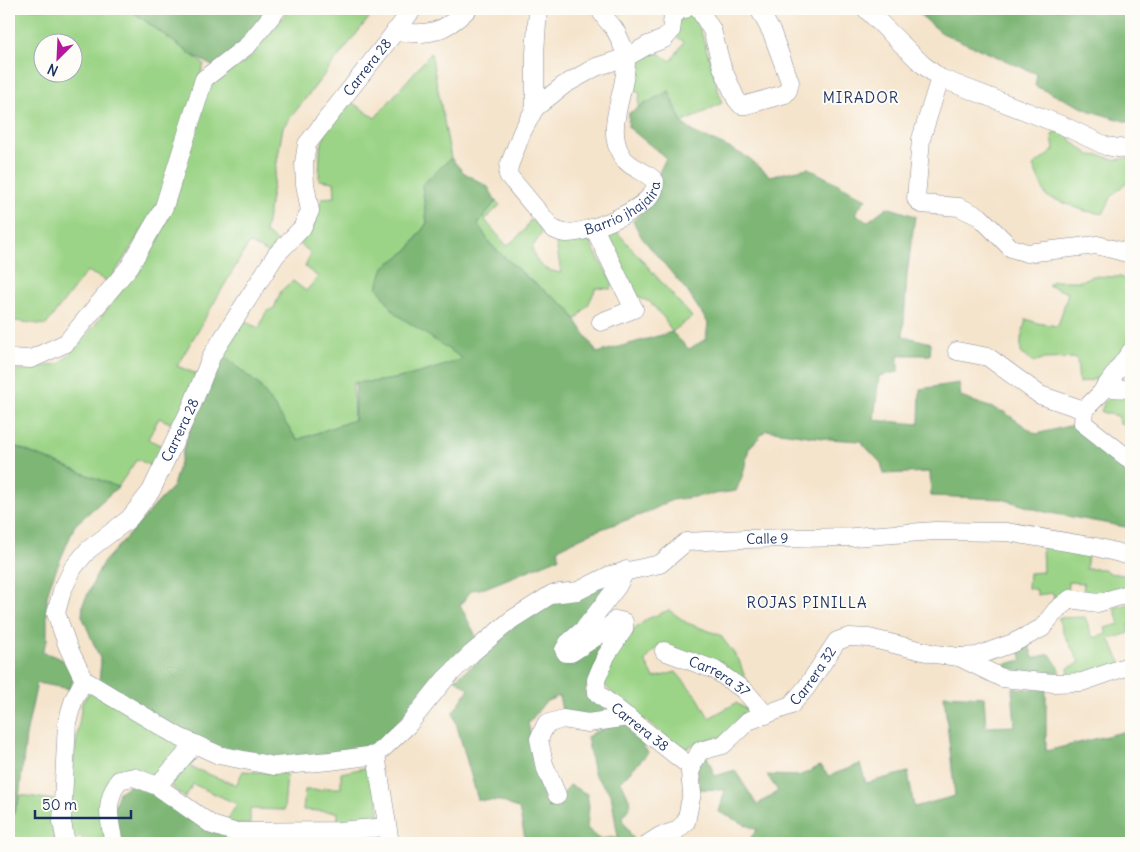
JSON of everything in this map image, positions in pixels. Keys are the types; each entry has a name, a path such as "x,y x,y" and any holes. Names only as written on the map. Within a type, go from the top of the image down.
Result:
{"street":[{"path":"9,358 31,359 66,343 130,266 164,207 204,79 248,45 277,9"},
{"name":"Carrera 28","path":"84,680 68,647 56,613 62,591 73,568 88,550 129,520 151,491 192,405 212,355 276,255 302,228 310,210 305,184 304,163 307,144 413,9"},
{"path":"395,31 410,34 428,34 455,21 468,9"},
{"path":"535,108 535,53 538,9"},
{"path":"600,9 605,19 614,28 626,57"},
{"path":"535,108 564,85 596,67 626,57 648,44 664,39 670,31 673,16 680,10 685,9"},
{"path":"698,9 712,30 722,67 736,99 741,105 785,94 790,82 772,34 759,9"},
{"path":"866,9 922,64 940,78 1064,126 1106,146 1131,150"},
{"name":"Barrio jhajaira","path":"535,108 522,132 509,166 508,174 552,228 560,232 569,233 594,228 644,203 654,191 655,181 650,175 628,163 622,156 614,127 624,80 626,57"},
{"path":"940,78 921,139 916,199 921,204 959,207 980,216 1011,248 1027,253 1096,245 1131,254"},
{"path":"594,228 634,309 601,322"},
{"path":"957,351 988,357 1040,395 1084,410"},
{"path":"1131,351 1104,388 1084,410 1083,423 1131,460"},
{"path":"1104,388 1131,389"},
{"name":"Calle 9","path":"376,755 407,726 445,679 472,653 512,620 552,594 578,591 610,575 660,564 686,542 853,536 935,530 1008,532 1096,547 1131,556"},
{"name":"Carrera 38","path":"626,570 617,587 584,629 568,643 564,650 566,653 571,654 600,635 616,620 624,622 624,629 606,656 596,680 597,693 692,768"},
{"path":"959,657 977,656 1013,643 1042,628 1056,610 1070,599 1098,603 1131,593"},
{"name":"Carrera 32","path":"692,768 700,751 723,745 748,721 791,706 806,688 837,641 849,637 869,638 935,654 959,657 1002,678 1054,683 1082,682 1131,665"},
{"name":"Carrera 37","path":"664,651 715,670 745,692 766,715"},
{"path":"66,843 62,822 67,722 74,699 84,680 179,737 219,755 274,766 376,755 388,835 338,831 234,832 212,824 157,786 134,777 119,780 112,791 108,816 114,843"},
{"path":"557,795 544,764 539,739 546,724 563,720 588,723 628,718"},
{"path":"157,786 195,744"},
{"path":"649,843 660,836 676,831 686,822 692,793 690,772 692,768"}],"green space":[{"path":"9,9 129,9 204,64 159,203 109,282 87,271 46,325 9,320"},
{"path":"129,9 270,9 242,44 214,67 189,53"},
{"path":"289,9 376,9 283,127 265,233 281,244 270,254 249,243 177,366 199,375 179,427 159,418 148,439 170,450 161,471 137,459 118,487 9,444 9,370 60,364 91,330 157,243 179,191 187,150 208,87 251,57"},
{"path":"913,9 1131,9 1131,123 1090,111 1035,86 1037,74 942,33"},
{"path":"687,15 694,16 699,26 722,103 682,123 669,91 638,107 640,93 625,86 633,66 641,56 658,53 671,61 684,42 671,33 675,24"},
{"path":"431,53 451,158 422,185 427,223 408,250 384,267 464,359 423,372 383,381 353,383 354,420 297,440 260,386 223,355 243,321 259,328 266,312 274,308 281,291 285,287 293,281 306,291 318,277 305,267 311,253 299,243 312,231 322,198 335,197 334,182 319,180 320,149 328,126 350,101 375,118"},
{"path":"669,91 682,123 695,133 749,158 770,176 808,168 866,199 855,213 867,222 887,207 915,216 907,274 903,336 931,343 930,355 898,355 898,372 879,376 874,420 919,424 920,389 959,383 961,397 1004,412 1036,434 1077,424 1131,466 1131,528 1045,512 1002,499 931,496 930,472 884,474 881,463 860,441 829,439 766,430 749,448 743,474 736,491 672,500 646,513 593,532 558,549 559,558 485,588 472,590 460,605 477,638 374,748 278,760 227,752 167,725 99,682 101,661 82,616 83,604 102,564 173,486 189,431 223,355 260,386 297,440 354,420 356,382 384,381 424,372 463,359 396,314 377,287 384,267 408,250 427,223 422,185 451,158 463,172 488,187 496,201 478,224 491,245 524,275 568,308 597,353 672,332 689,349 706,339 708,323 687,291 642,238 633,221 657,196 658,175 666,158 628,127 629,113"},
{"path":"1055,132 1069,133 1071,141 1090,155 1104,156 1115,160 1131,157 1131,178 1112,196 1103,214 1085,211 1046,196 1033,166 1054,150 1052,135"},
{"path":"496,201 500,205 485,220 507,246 524,231 530,220 540,226 541,234 532,248 539,263 549,270 561,273 556,243 560,239 583,230 613,284 611,289 596,288 588,305 576,320 491,245 478,224"},
{"path":"612,226 692,317 672,332 664,318 650,302 640,298 630,288 601,231"},
{"path":"1092,276 1121,277 1131,284 1131,307 1128,310 1131,314 1131,340 1100,378 1079,383 1077,358 1043,359 1034,362 1021,354 1021,339 1026,319 1037,323 1058,326 1068,293 1048,285 1052,281 1080,281"},
{"path":"1131,394 1131,427 1120,424 1118,416 1101,412 1108,398"},
{"path":"9,444 118,487 75,525 51,582 47,596 47,641 42,652 66,662 75,676 70,689 37,683 26,735 19,799 9,824"},
{"path":"1042,545 1088,555 1086,569 1104,569 1109,573 1131,576 1131,588 1113,593 1083,595 1084,583 1068,582 1067,599 1055,607 1053,593 1037,595 1037,590 1028,588 1029,573 1043,572"},
{"path":"609,580 578,625 612,630 585,691 599,700 610,715 576,716 562,710 559,696 545,702 528,724 547,798 558,801 570,785 587,794 589,806 587,828 599,839 618,837 611,794 594,774 587,737 595,732 624,722 636,734 648,753 621,781 631,803 622,819 635,842 526,843 519,809 501,801 478,800 453,712 469,689 455,679 479,661 493,641 518,622 564,597 574,601"},
{"path":"1131,603 1131,625 1128,625 1130,633 1109,639 1122,664 1070,679 1068,668 1080,663 1064,634 1058,618 1085,617 1093,638 1107,634 1105,628 1120,624 1114,608"},
{"path":"669,610 687,623 720,635 739,660 747,684 741,682 723,662 704,659 659,645 645,661 654,678 676,672 698,698 709,718 736,703 753,713 721,737 700,741 683,750 618,699 604,685 609,666 635,629 647,619"},
{"path":"1028,642 1033,658 1050,654 1061,671 1035,678 992,671 966,659 988,656 989,664 1001,665 1022,660 1017,644"},
{"path":"1012,688 1046,690 1046,751 1131,730 1131,843 746,843 757,830 719,812 725,790 699,789 697,767 706,754 715,776 735,770 757,805 778,791 767,775 799,776 820,766 829,776 860,764 866,783 908,772 914,807 955,796 944,695 984,697 986,727 1015,726"},
{"path":"95,689 186,746 157,779 114,778 108,843 84,843 81,836 67,841 68,798 82,703 88,694"},
{"path":"197,752 190,767 236,785 243,771 287,774 284,810 250,809 250,825 226,822 237,804 193,784 185,798 165,781"},
{"path":"374,766 380,820 338,827 338,812 303,810 305,790 341,788 341,773"},
{"path":"130,785 144,785 206,828 381,832 382,843 121,843 113,812 119,792"},
{"path":"21,795 54,800 54,843 9,843 9,824"}],"district":[{"name":"MIRADOR","path":"861,97"},
{"name":"ROJAS PINILLA","path":"807,602"}]}
